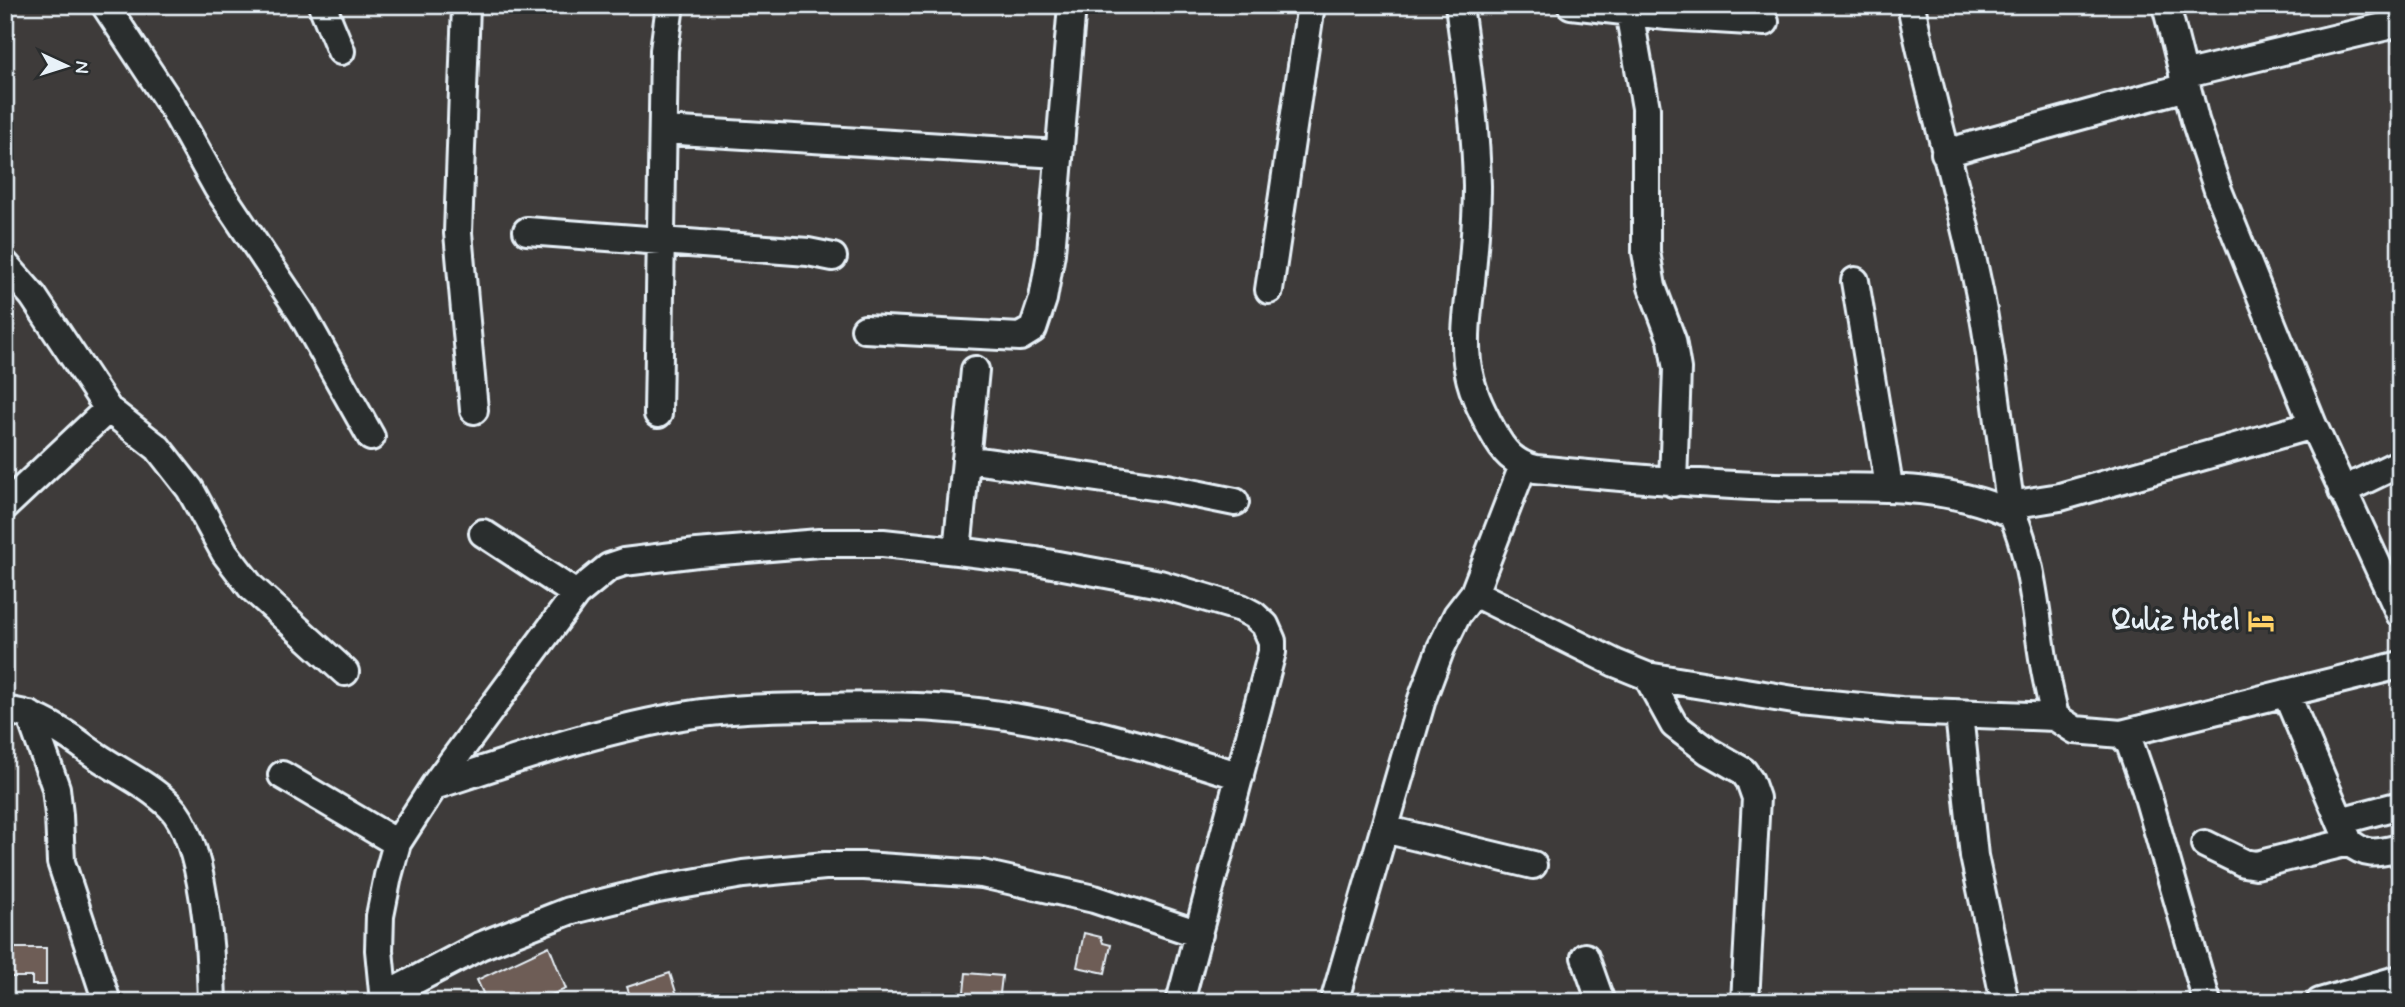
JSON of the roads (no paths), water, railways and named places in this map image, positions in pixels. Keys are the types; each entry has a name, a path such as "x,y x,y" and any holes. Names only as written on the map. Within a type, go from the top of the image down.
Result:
{"street":[{"path":"105,5 173,108 230,207 302,314 371,438"},
{"path":"322,5 341,51"},
{"path":"466,5 458,233 474,410"},
{"path":"658,414 664,50 670,5"},
{"path":"865,329 1020,337 1033,329 1043,299 1051,253 1072,5"},
{"path":"1269,290 1311,5"},
{"path":"1459,5 1474,115 1477,187 1475,242 1465,335 1467,365 1473,391 1485,418 1510,457 1523,466 1673,483 1778,487 1889,486 1974,498 2011,509 2313,425"},
{"path":"1571,5 1765,22"},
{"path":"1911,5 1976,275 1996,390 2011,509 2020,533 2055,717"},
{"path":"2166,5 2184,81 2218,190 2313,425 2400,614"},
{"path":"1629,11 1646,108 1646,252 1652,287 1672,340 1677,369 1673,483"},
{"path":"1945,153 2184,81 2400,23"},
{"path":"663,130 1059,154"},
{"path":"527,231 808,252 833,257"},
{"path":"5,264 33,296 108,409 158,448 190,489 225,553 251,587 345,672"},
{"path":"1855,281 1889,486"},
{"path":"957,551 975,370"},
{"path":"5,506 108,409"},
{"path":"966,459 1166,488 1236,502"},
{"path":"2342,491 2400,463"},
{"path":"1334,1002 1433,667 1457,615 1474,593 1523,466"},
{"path":"483,533 576,594"},
{"path":"1180,1002 1199,934 1272,652 1269,631 1254,615 1241,608 1160,584 1036,561 883,543 820,543 697,553 624,562 609,567 576,594 434,786 397,843 380,916 379,950 384,1000 480,946 569,911 658,889 743,874 825,866 982,874 1094,899 1199,934"},
{"path":"1474,593 1615,663 1647,676 1800,701 1959,715 2055,717 2084,733 2121,734 2400,665"},
{"path":"1647,676 1674,725 1708,751 1742,771 1750,781 1756,798 1745,1002"},
{"path":"2286,693 2344,831 2359,851 2372,853 2400,848"},
{"path":"434,786 547,749 657,721 727,709 848,706 935,708 1054,724 1111,737 1240,776"},
{"path":"18,713 56,789 60,815 61,862 107,1002"},
{"path":"18,713 78,742 171,807 192,846 204,906 212,1002"},
{"path":"1959,715 1974,856 2006,1002"},
{"path":"2121,734 2130,744 2146,790 2207,1002"},
{"path":"282,775 397,843"},
{"path":"2205,844 2244,863 2256,865 2344,831 2400,805"},
{"path":"1384,829 1533,865"},
{"path":"1585,957 1601,1002"},
{"path":"2320,1002 2400,979"}],"place":[{"name":"Quliz Hotel","path":"2261,621"}]}
